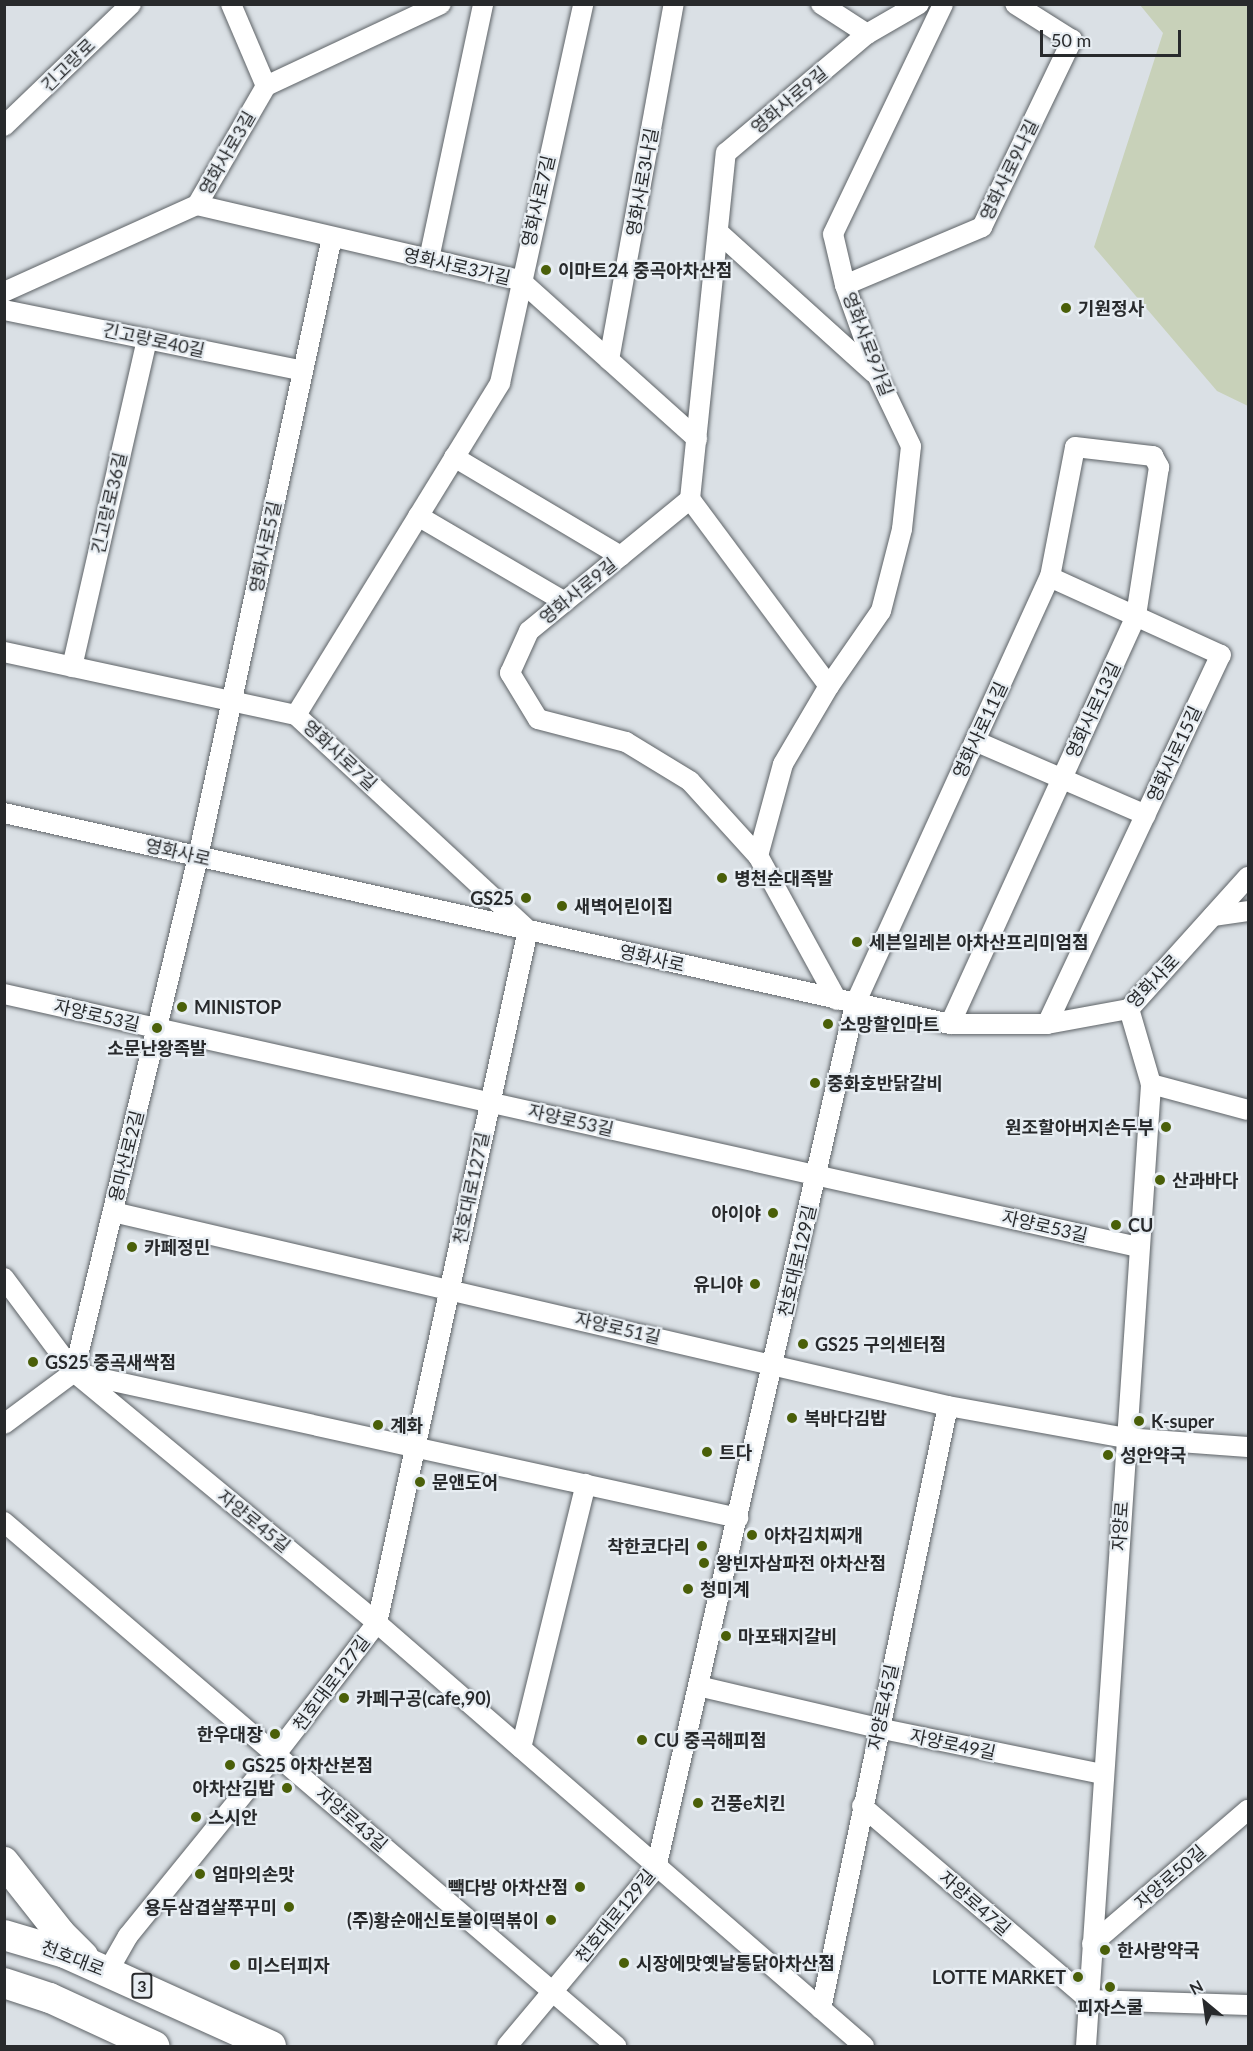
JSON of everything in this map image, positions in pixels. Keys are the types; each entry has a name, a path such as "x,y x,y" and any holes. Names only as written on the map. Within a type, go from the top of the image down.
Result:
{"main road":[{"path":"4,1862 60,1934 100,1967"},
{"path":"6,1931 5,1983 50,1998 154,2046"},
{"name":"천호대로","path":"6,1931 100,1967 271,2046"}],"street":[{"name":"긴고랑로","path":"4,126 111,12 131,4"},
{"path":"231,4 266,86 441,4"},
{"path":"429,259 483,4"},
{"name":"영화사로7길","path":"528,930 296,715 500,383 520,280 583,4"},
{"name":"영화사로3나길","path":"609,360 674,4"},
{"path":"821,4 867,34"},
{"name":"영화사로9길","path":"846,1002 758,856 690,781 626,742 538,719 510,673 529,631 690,499 726,153 867,34 919,4"},
{"name":"영화사로9가길","path":"758,856 783,764 829,686 881,611 902,529 911,446 877,375 844,285 833,234 943,4"},
{"name":"영화사로9나길","path":"844,285 982,227 1072,40 1015,4"},
{"name":"영화사로3길","path":"4,292 197,205 266,86"},
{"name":"영화사로3가길","path":"197,205 520,280 698,438"},
{"path":"718,232 877,375"},
{"name":"영화사로5길","path":"198,857 332,237"},
{"name":"긴고랑로40길","path":"4,310 303,371"},
{"name":"긴고랑로36길","path":"72,667 147,339"},
{"name":"영화사로11길","path":"846,1002 975,741 1050,578 1075,447"},
{"name":"영화사로13길","path":"950,1024 1136,616 1159,467 1153,456 1075,447"},
{"path":"454,457 621,556"},
{"path":"690,499 829,686"},
{"path":"418,516 565,602"},
{"name":"영화사로15길","path":"1047,1024 1221,655 1050,578"},
{"path":"4,652 296,715"},
{"path":"975,741 1146,815"},
{"name":"영화사로","path":"4,813 950,1024 1047,1024 1130,1009 1248,877"},
{"name":"용마산로2길","path":"74,1372 198,857"},
{"path":"1213,916 1248,911"},
{"name":"천호대로127길","path":"100,1967 128,1936 276,1754 377,1623 528,930"},
{"name":"자양로53길","path":"4,994 1138,1247"},
{"name":"천호대로129길","path":"507,2046 656,1868 774,1365 816,1175 846,1002"},
{"name":"자양로","path":"1086,2046 1125,1438 1151,1083 1130,1009"},
{"path":"1151,1083 1248,1110"},
{"name":"자양로51길","path":"112,1212 450,1288 948,1406 1125,1438 1248,1447"},
{"name":"자양로45길","path":"4,1278 74,1372 377,1623 656,1868 864,2046"},
{"path":"4,1424 74,1372 738,1518"},
{"name":"자양로45길","path":"820,2009 948,1406"},
{"path":"521,1748 586,1484"},
{"name":"자양로43길","path":"4,1522 616,2046"},
{"name":"자양로49길","path":"698,1686 878,1728 1103,1774"},
{"name":"자양로47길","path":"862,1806 1089,2000"},
{"name":"자양로50길","path":"1092,1944 1248,1810"},
{"path":"1089,2000 1248,2005"}],"green space":[{"path":"1140,5 1248,5 1248,406 1217,391 1094,247 1163,33"}],"place":[{"name":"이마트24 중곡아차산점","path":"546,270"},
{"name":"기원정사","path":"1066,308"},
{"name":"병천순대족발","path":"722,878"},
{"name":"GS25","path":"526,898"},
{"name":"새벽어린이집","path":"562,906"},
{"name":"세븐일레븐 아차산프리미엄점","path":"857,942"},
{"name":"MINISTOP","path":"182,1007"},
{"name":"소망할인마트","path":"828,1024"},
{"name":"소문난왕족발","path":"157,1028"},
{"name":"중화호반닭갈비","path":"815,1083"},
{"name":"원조할아버지손두부","path":"1166,1127"},
{"name":"산과바다","path":"1160,1180"},
{"name":"아이야","path":"773,1213"},
{"name":"CU","path":"1116,1225"},
{"name":"카페정민","path":"132,1247"},
{"name":"유니야","path":"755,1284"},
{"name":"GS25 구의센터점","path":"803,1344"},
{"name":"GS25 중곡새싹점","path":"33,1362"},
{"name":"복바다김밥","path":"792,1418"},
{"name":"K-super","path":"1139,1421"},
{"name":"계화","path":"378,1425"},
{"name":"트다","path":"707,1452"},
{"name":"성안약국","path":"1108,1455"},
{"name":"문앤도어","path":"420,1482"},
{"name":"아차김치찌개","path":"752,1535"},
{"name":"착한코다리","path":"702,1546"},
{"name":"왕빈자삼파전 아차산점","path":"704,1563"},
{"name":"청미계","path":"688,1589"},
{"name":"마포돼지갈비","path":"726,1636"},
{"name":"카페구공(cafe,90)","path":"344,1698"},
{"name":"한우대장","path":"275,1734"},
{"name":"CU 중곡해피점","path":"642,1740"},
{"name":"GS25 아차산본점","path":"230,1765"},
{"name":"아차산김밥","path":"287,1788"},
{"name":"건풍e치킨","path":"698,1803"},
{"name":"스시안","path":"196,1817"},
{"name":"엄마의손맛","path":"200,1874"},
{"name":"빽다방 아차산점","path":"580,1887"},
{"name":"용두삼겹살쭈꾸미","path":"289,1907"},
{"name":"(주)황순애신토불이떡볶이","path":"551,1920"},
{"name":"한사랑약국","path":"1105,1950"},
{"name":"시장에맛옛날통닭아차산점","path":"624,1963"},
{"name":"미스터피자","path":"235,1965"},
{"name":"LOTTE MARKET","path":"1078,1977"},
{"name":"피자스쿨","path":"1110,1987"}]}
